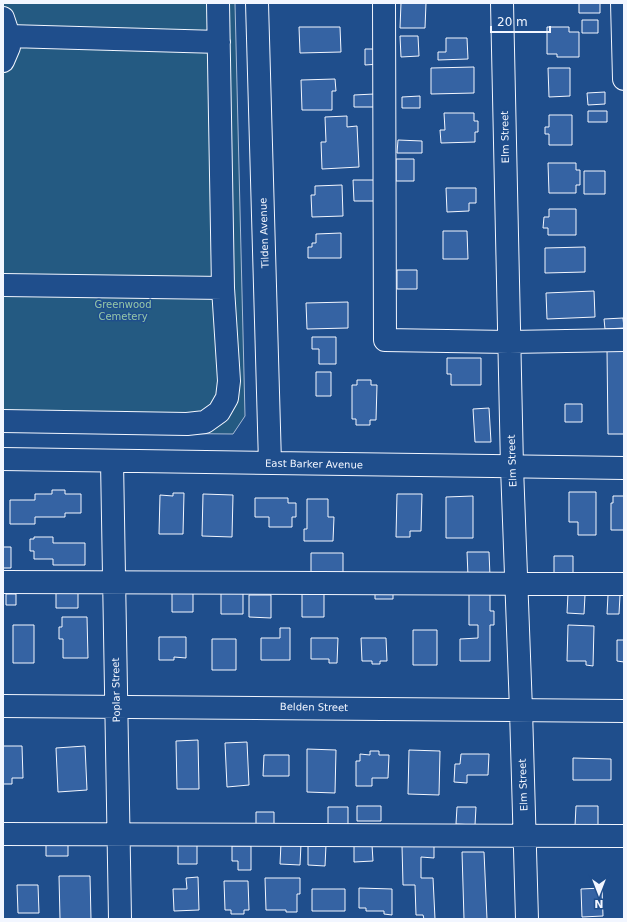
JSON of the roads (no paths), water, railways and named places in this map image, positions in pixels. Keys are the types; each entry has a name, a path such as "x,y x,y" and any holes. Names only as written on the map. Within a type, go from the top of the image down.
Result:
{"street":[{"path":"3,421 187,424 205,422 219,412 227,398 229,380 223,288 218,3"},
{"name":"Tilden Avenue","path":"257,3 270,463"},
{"path":"384,3 385,340 509,342 624,340"},
{"name":"Elm Street","path":"502,3 512,467 527,919"},
{"path":"622,3 624,79"},
{"path":"3,61 9,47 6,27 219,42"},
{"path":"3,285 223,288"},
{"name":"East Barker Avenue","path":"3,459 624,468"},
{"name":"Poplar Street","path":"112,461 120,919"},
{"path":"3,582 624,584"},
{"name":"Belden Street","path":"3,706 624,711"},
{"path":"3,834 624,836"}],"park label":[{"name":"Greenwood Cemetery","path":"123,310"}]}
